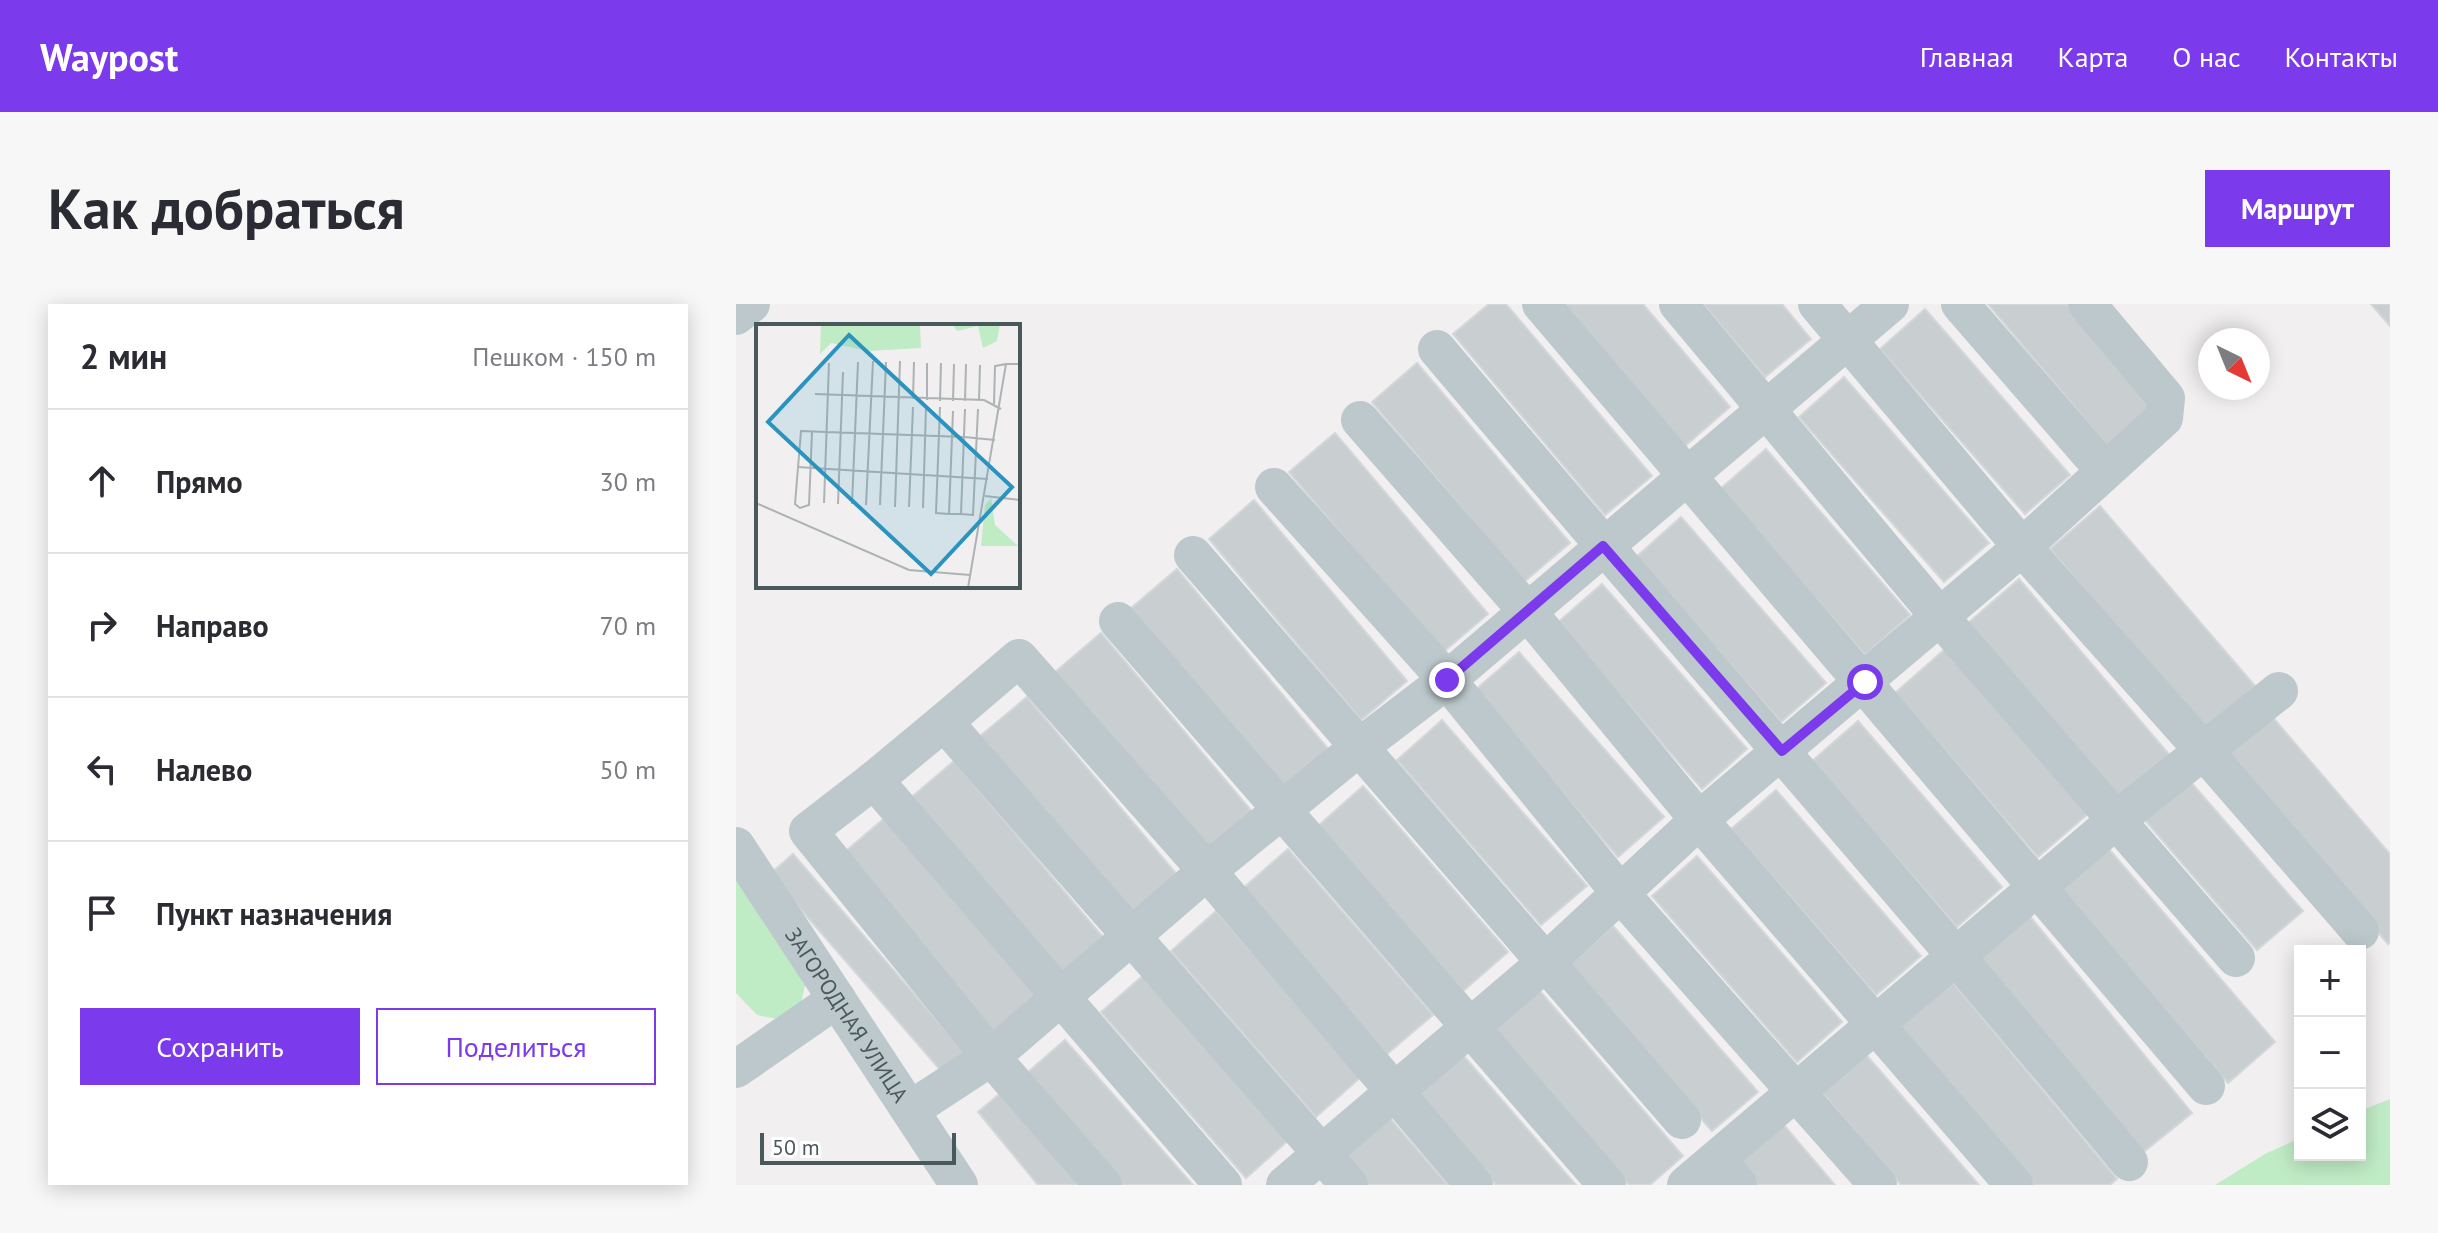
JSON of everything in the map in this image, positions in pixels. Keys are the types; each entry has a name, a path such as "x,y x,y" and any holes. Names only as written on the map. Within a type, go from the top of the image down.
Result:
{"street":[{"path":"736,316 751,304"},
{"path":"1541,304 2206,1086"},
{"path":"1678,304 1939,616 2236,958"},
{"path":"1817,304 2022,547 2360,931"},
{"path":"910,1110 991,1057 1207,871 1447,680 1890,304"},
{"path":"1960,304 2105,471"},
{"path":"1285,1185 1545,963 1699,820 2022,547 2164,418 2166,398 2087,304"},
{"path":"1437,349 1957,955 2129,1162"},
{"path":"1360,420 1527,611 1699,820 2014,1185"},
{"path":"1274,487 1447,680 1621,894 1878,1185"},
{"path":"1193,555 1682,1120"},
{"path":"1118,621 1607,1185"},
{"path":"1103,1185 991,1057 808,831 874,780 1019,658 1207,871 1474,1185"},
{"path":"1686,1185 1728,1173 1795,1092 2115,821 2279,691"},
{"path":"944,722 1349,1185"},
{"path":"874,780 1223,1185"},
{"name":"ЗАГОРОДНАЯ УЛИЦА","path":"736,846 959,1185"},
{"path":"736,1069 837,999"}],"green space":[{"path":"736,868 805,985 797,1023 757,1015 736,993"},
{"path":"2390,1099 2390,1185 2215,1185 2265,1154 2294,1141 2294,1161 2366,1161 2366,1109"}],"building":[{"path":"1489,304 1506,304 1652,476 1605,515 1453,334"},
{"path":"1565,304 1643,304 1730,407 1685,446"},
{"path":"1703,304 1782,304 1811,339 1765,377"},
{"path":"1988,304 2067,304 2156,409 2109,448"},
{"path":"2371,304 2390,304 2390,326"},
{"path":"1925,309 2070,475 2025,514 1880,349"},
{"path":"1417,363 1570,543 1524,582 1372,402"},
{"path":"1844,377 1989,543 1944,582 1799,417"},
{"path":"1335,433 1488,614 1442,653 1289,472"},
{"path":"1766,449 1910,615 1865,655 1720,489"},
{"path":"1254,500 1407,681 1361,720 1209,539"},
{"path":"2100,506 2255,686 2204,730 2050,549"},
{"path":"1681,517 1826,683 1781,722 1636,557"},
{"path":"1177,569 1329,750 1284,789 1131,608"},
{"path":"2019,579 2173,759 2123,803 1968,623"},
{"path":"1602,584 1747,749 1702,789 1557,623"},
{"path":"1101,633 1254,814 1208,853 1055,672"},
{"path":"1945,649 2089,813 2038,857 1895,693"},
{"path":"1519,652 1664,817 1618,857 1474,691"},
{"path":"1027,697 1179,877 1133,916 980,736"},
{"path":"2269,713 2390,854 2388,944 2223,752"},
{"path":"1442,720 1587,886 1541,925 1397,760"},
{"path":"1858,721 2002,887 1957,927 1812,761"},
{"path":"954,761 1107,942 1061,981 908,800"},
{"path":"2189,780 2303,911 2257,950 2144,819"},
{"path":"1363,786 1508,952 1463,991 1318,826"},
{"path":"1776,790 1921,956 1876,995 1731,829"},
{"path":"887,816 1040,997 993,1036 841,855"},
{"path":"2107,847 2275,1042 2228,1083 2060,887"},
{"path":"1288,849 1433,1015 1387,1054 1242,889"},
{"path":"793,854 965,1053 943,1073 770,874"},
{"path":"1697,856 1842,1022 1797,1062 1652,896"},
{"path":"1216,911 1361,1077 1316,1117 1171,951"},
{"path":"2028,914 2192,1113 2141,1154 1977,956"},
{"path":"1613,926 1758,1092 1712,1131 1568,966"},
{"path":"1146,973 1291,1138 1246,1178 1101,1012"},
{"path":"1950,979 2117,1179 2110,1185 2034,1185 1898,1023"},
{"path":"1539,990 1683,1156 1650,1185 1629,1185 1493,1030"},
{"path":"1065,1040 1193,1185 1113,1185 1020,1079"},
{"path":"1862,1050 1979,1185 1901,1185 1818,1088"},
{"path":"1462,1054 1576,1185 1496,1185 1416,1094"},
{"path":"1002,1092 1079,1185 1038,1185 978,1112"},
{"path":"1387,1115 1448,1185 1368,1185 1341,1154"},
{"path":"1783,1124 1835,1185 1758,1185 1739,1163"}],"route":[{"path":"1447,680 1603,546 1782,751 1865,682"}]}
